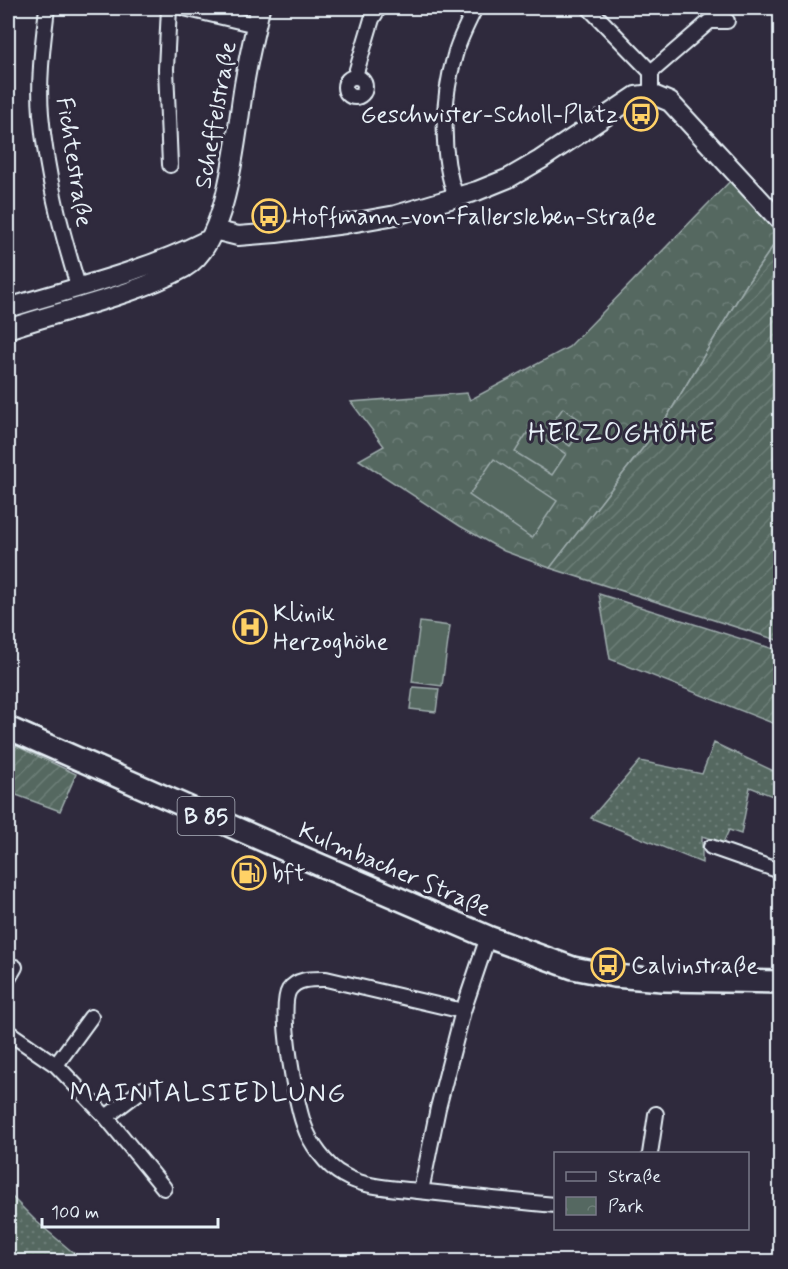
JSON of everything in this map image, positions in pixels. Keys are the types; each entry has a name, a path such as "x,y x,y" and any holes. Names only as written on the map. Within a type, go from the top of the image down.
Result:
{"main road":[{"name":"Kulmbacher Straße","path":"8,728 488,937 573,968 662,980 780,982"}],"street":[{"name":"Fichtestraße","path":"47,8 41,79 43,131 53,196 78,286"},
{"path":"169,8 166,69 170,165"},
{"path":"183,8 258,16"},
{"path":"355,76 372,19 379,8"},
{"path":"456,197 451,184 445,141 447,89 455,54 475,8"},
{"path":"589,8 651,72 651,94"},
{"name":"Scheffelstraße","path":"8,329 144,285 186,267 199,254 212,234 228,189 245,79 258,16"},
{"path":"651,72 711,21 727,21"},
{"path":"8,308 160,260 212,234 238,236 276,233 396,215 477,191 509,178 540,160 636,96 651,94 670,102 780,221"},
{"path":"711,847 780,871"},
{"path":"421,1191 438,1108 463,1011 488,937"},
{"path":"8,980 15,967"},
{"path":"463,1011 326,979 309,979 290,988 285,998 285,1026 304,1126 324,1158 344,1176 374,1186 554,1205"},
{"path":"56,1065 91,1017"},
{"path":"8,1032 56,1065 106,1118 164,1188"},
{"path":"106,1118 143,1089"},
{"path":"650,1152 656,1114"}],"green space":[{"path":"736,175 780,221 780,236 747,284 667,417 550,568 504,551 460,526 359,460 384,446 351,402 467,393 470,400 569,347"},
{"path":"780,236 780,641 550,568 667,417 747,284"},
{"path":"563,408 586,424 570,446 547,430"},
{"path":"529,430 566,454 552,475 515,452"},
{"path":"494,459 557,501 532,538 469,495"},
{"path":"599,594 780,651 780,726 610,659"},
{"path":"420,622 450,626 442,686 412,682"},
{"path":"413,687 439,689 436,712 410,709"},
{"path":"8,742 76,774 60,811 8,792"},
{"path":"714,743 780,774 780,799 750,787 741,834 729,830 723,843 702,836 702,863 591,818 640,761 702,774"},
{"path":"8,1193 37,1222 83,1261 8,1261"}],"place":[{"name":"Geschwister-Scholl-Platz","path":"641,114"},
{"name":"Hoffmann-von-Fallersleben-Straße","path":"269,216"},
{"name":"Klinik Herzoghöhe","path":"250,627"},
{"name":"bft","path":"249,873"},
{"name":"Calvinstraße","path":"608,965"}],"district":[{"name":"HERZOGHÖHE","path":"622,432"},
{"name":"MAINTALSIEDLUNG","path":"208,1092"}]}
